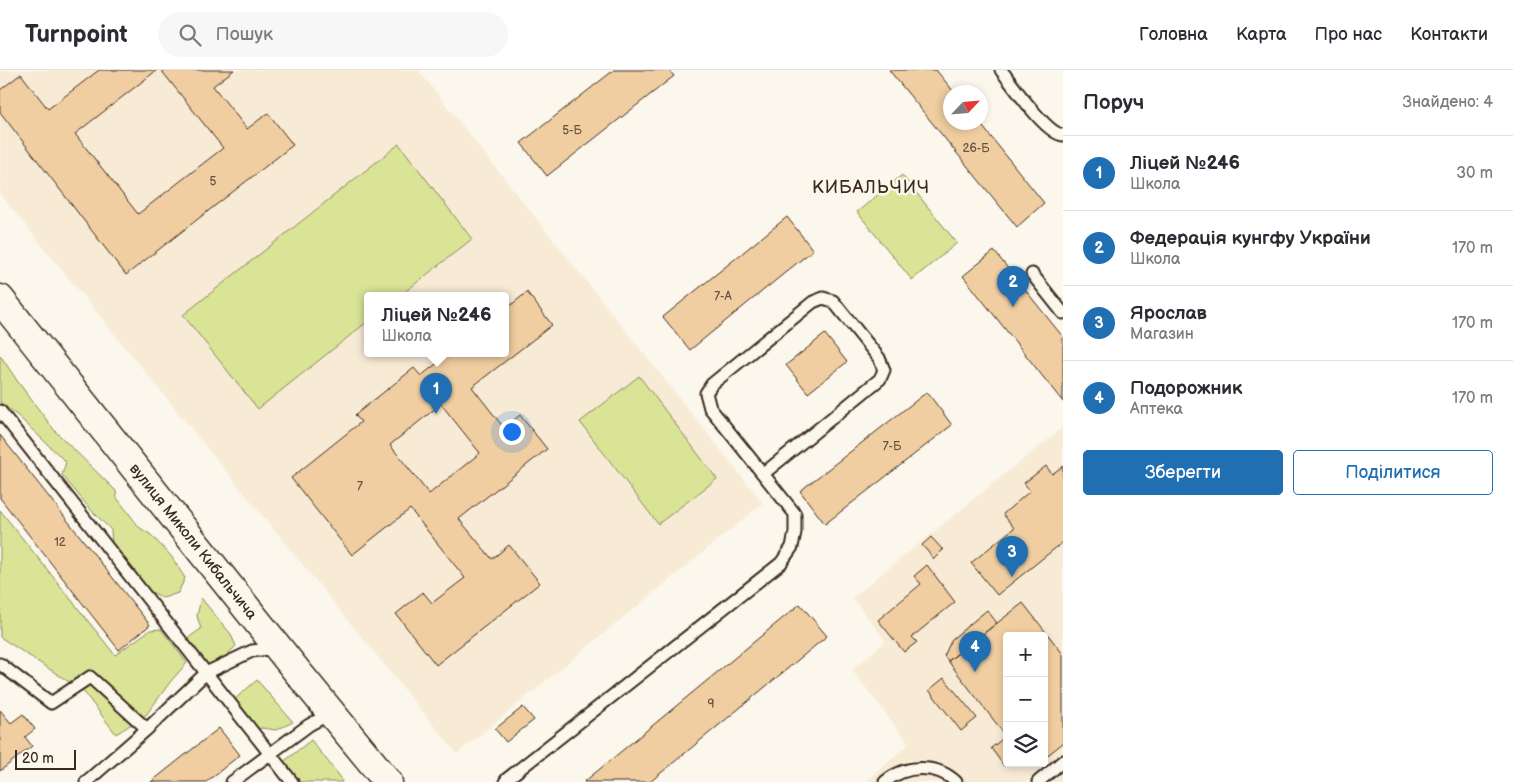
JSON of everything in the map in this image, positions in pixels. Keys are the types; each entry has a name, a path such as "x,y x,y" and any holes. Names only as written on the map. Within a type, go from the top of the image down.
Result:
{"street":[{"name":"вулиця Миколи Кибальчича","path":"3,309 388,782"}],"lane":[{"path":"1001,70 1047,128 1058,135 1063,135"},
{"path":"1032,274 1063,313"},
{"path":"505,782 781,563 792,548 795,532 794,514 710,408 706,393 712,384 813,302 823,298 833,301 879,358 884,370 880,379 763,474"},
{"path":"0,411 292,782"},
{"path":"86,782 147,729 206,673 252,651 278,648"},
{"path":"0,664 51,703 90,677 147,729"},
{"path":"232,782 309,725 331,713"},
{"path":"1038,782 1063,761"},
{"path":"885,782 891,777 911,769 936,769 956,782"}],"shaded area":[{"path":"0,70 418,70 763,503 457,754 0,194"},
{"path":"1063,427 1063,782 865,782 909,744 852,670 886,641 852,598"}],"green space":[{"path":"399,144 472,239 405,292 364,292 364,324 258,409 183,315"},
{"path":"902,175 957,243 912,280 857,212"},
{"path":"0,355 55,431 116,491 117,498 140,528 150,534 171,556 185,578 178,593 163,598 146,589 112,545 111,530 91,510 62,475 66,462 19,417 0,402"},
{"path":"639,376 717,479 658,524 580,422"},
{"path":"0,510 115,655 150,630 161,629 187,663 146,715 116,734 83,691 0,637"},
{"path":"201,598 230,633 236,646 221,661 206,665 188,638 201,629 197,616"},
{"path":"257,680 293,722 276,730 256,729 235,699"},
{"path":"311,740 341,778 342,782 297,782 282,763"}],"building":[{"path":"99,70 157,70 75,134 138,214 223,148 161,70 234,70 213,86 247,129 268,113 293,145 126,275 0,112 0,90 21,74 48,109"},
{"path":"614,70 669,70 674,76 547,176 521,143"},
{"path":"889,70 936,70 948,85 943,85 943,130 985,130 1044,203 1017,227"},
{"path":"787,217 813,250 690,350 663,317"},
{"path":"994,251 1063,337 1063,402 963,276"},
{"path":"527,292 552,325 472,387 504,428 520,415 547,449 459,519 492,559 509,545 540,583 436,665 396,614 423,592 432,603 465,578 410,509 352,555 291,478 361,422 355,415 414,368 421,376 445,357 509,357 509,307","holes":["441,404 480,453 429,494 390,445"]},
{"path":"825,334 847,362 808,393 786,365"},
{"path":"927,392 952,425 825,524 800,491"},
{"path":"0,435 150,625 119,650 0,498"},
{"path":"1046,466 1052,474 1063,466 1063,542 997,595 971,563 1014,528 1003,514 1030,491 1024,483"},
{"path":"931,537 943,550 934,559 922,545"},
{"path":"927,565 955,602 912,637 917,642 904,652 878,620 921,584 914,576"},
{"path":"1023,603 1046,632 1003,632 1003,732 948,661"},
{"path":"800,604 827,636 650,782 584,782"},
{"path":"987,610 997,623 948,661 944,656 952,639"},
{"path":"1048,635 1063,654 1063,743 1048,755"},
{"path":"944,678 977,718 961,731 929,690"},
{"path":"523,707 534,720 506,742 495,729"},
{"path":"0,710 11,723 23,714 35,729 25,737 32,746 0,771"},
{"path":"219,728 240,755 206,782 151,782"},
{"path":"1003,738 1003,765 991,748"}],"place":[{"name":"Федерація кунгфу України","path":"1013,307"},
{"name":"Ліцей №246","path":"436,414"},
{"name":"Ярослав","path":"1012,577"},
{"name":"Подорожник","path":"975,672"}],"district":[{"name":"КИБАЛЬЧИЧ","path":"871,187"}]}
